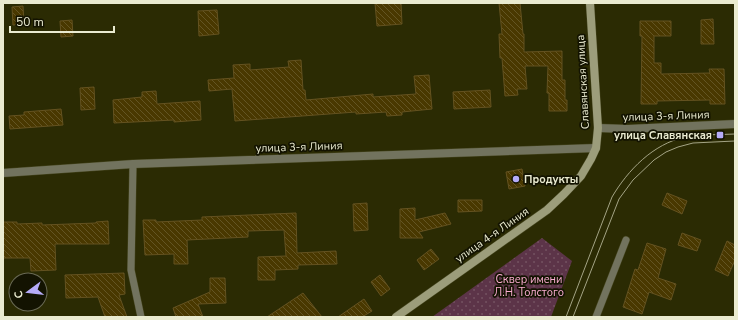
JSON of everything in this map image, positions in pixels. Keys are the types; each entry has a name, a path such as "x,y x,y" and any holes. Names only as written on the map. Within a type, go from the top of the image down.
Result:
{"street":[{"name":"Славянская улица","path":"590,3 598,128 596,148 591,159"},
{"name":"улица 3-я Линия","path":"598,128 628,129 735,124"},
{"name":"улица 3-я Линия","path":"3,173 133,164 596,148"},
{"name":"улица 4-я Линия","path":"396,317 547,210 581,176 591,159"}],"lane":[{"path":"133,164 130,270 141,317"},
{"path":"596,317 626,240"}],"green space":[{"name":"Сквер имени Л.Н. Толстого","path":"542,238 572,261 551,317 432,317"}],"building":[{"path":"375,3 401,3 402,24 377,26"},
{"path":"499,3 520,3 524,34 524,52 562,51 562,80 565,80 565,100 567,100 567,111 549,111 549,93 547,93 548,66 525,66 527,89 517,89 518,95 505,96 502,58 500,58 499,34 502,34"},
{"path":"23,6 24,24 13,25 12,7"},
{"path":"217,10 219,34 199,36 198,11"},
{"path":"713,19 714,44 701,44 701,20"},
{"path":"72,20 73,36 61,37 60,21"},
{"path":"640,21 671,21 671,36 654,36 654,63 661,63 661,74 710,73 709,69 724,69 725,104 710,104 710,100 657,101 657,104 641,104 642,36 640,36"},
{"path":"301,60 303,90 305,90 306,100 373,94 373,97 416,94 414,76 429,75 432,109 402,112 402,115 387,116 386,112 356,114 356,112 235,121 232,89 209,91 208,80 234,78 233,65 250,64 250,70 289,67 288,61"},
{"path":"94,87 95,109 81,110 80,88"},
{"path":"490,90 491,107 454,109 453,92"},
{"path":"156,91 157,104 200,101 201,120 114,123 113,100 142,97 142,92"},
{"path":"61,109 63,125 10,129 9,116 24,115 24,112"},
{"name":"Продукты","path":"522,169 525,186 509,189 506,172"},
{"path":"667,193 687,201 682,214 662,205"},
{"path":"458,200 482,200 482,211 458,212"},
{"path":"367,203 368,230 354,231 353,204"},
{"path":"415,208 415,220 445,213 451,224 419,232 423,238 400,238 400,209"},
{"path":"296,213 297,253 336,251 337,264 298,265 298,269 275,270 275,280 258,280 258,257 286,256 284,230 248,231 248,237 187,240 188,264 174,264 174,254 145,255 143,220 156,220 156,222 202,220 202,217"},
{"path":"108,221 109,244 55,244 56,270 31,271 30,258 3,258 3,222 17,222 17,224 42,223 42,225 96,223"},
{"path":"682,233 701,240 697,251 678,245"},
{"path":"727,241 735,245 735,260 728,276 715,270"},
{"path":"647,243 666,249 658,278 676,284 671,300 649,292 642,314 623,307 635,269 638,270"},
{"path":"431,249 439,259 424,270 417,260"},
{"path":"124,273 125,294 119,295 127,317 105,317 98,297 66,298 65,275"},
{"path":"380,275 390,289 381,296 371,282"},
{"path":"210,278 225,278 226,303 198,304 203,317 176,317 173,308 210,292"},
{"path":"303,293 322,317 267,317"},
{"path":"364,299 372,311 362,317 338,317"}],"tram line":[{"path":"566,317 612,197 618,187 634,168 652,152 673,140 691,136 735,134"},
{"path":"573,317 619,199 633,180 654,160 666,152 678,147 693,143 735,141"}],"place":[{"name":"улица Славянская","path":"720,135"},
{"name":"Продукты","path":"516,179"}]}
